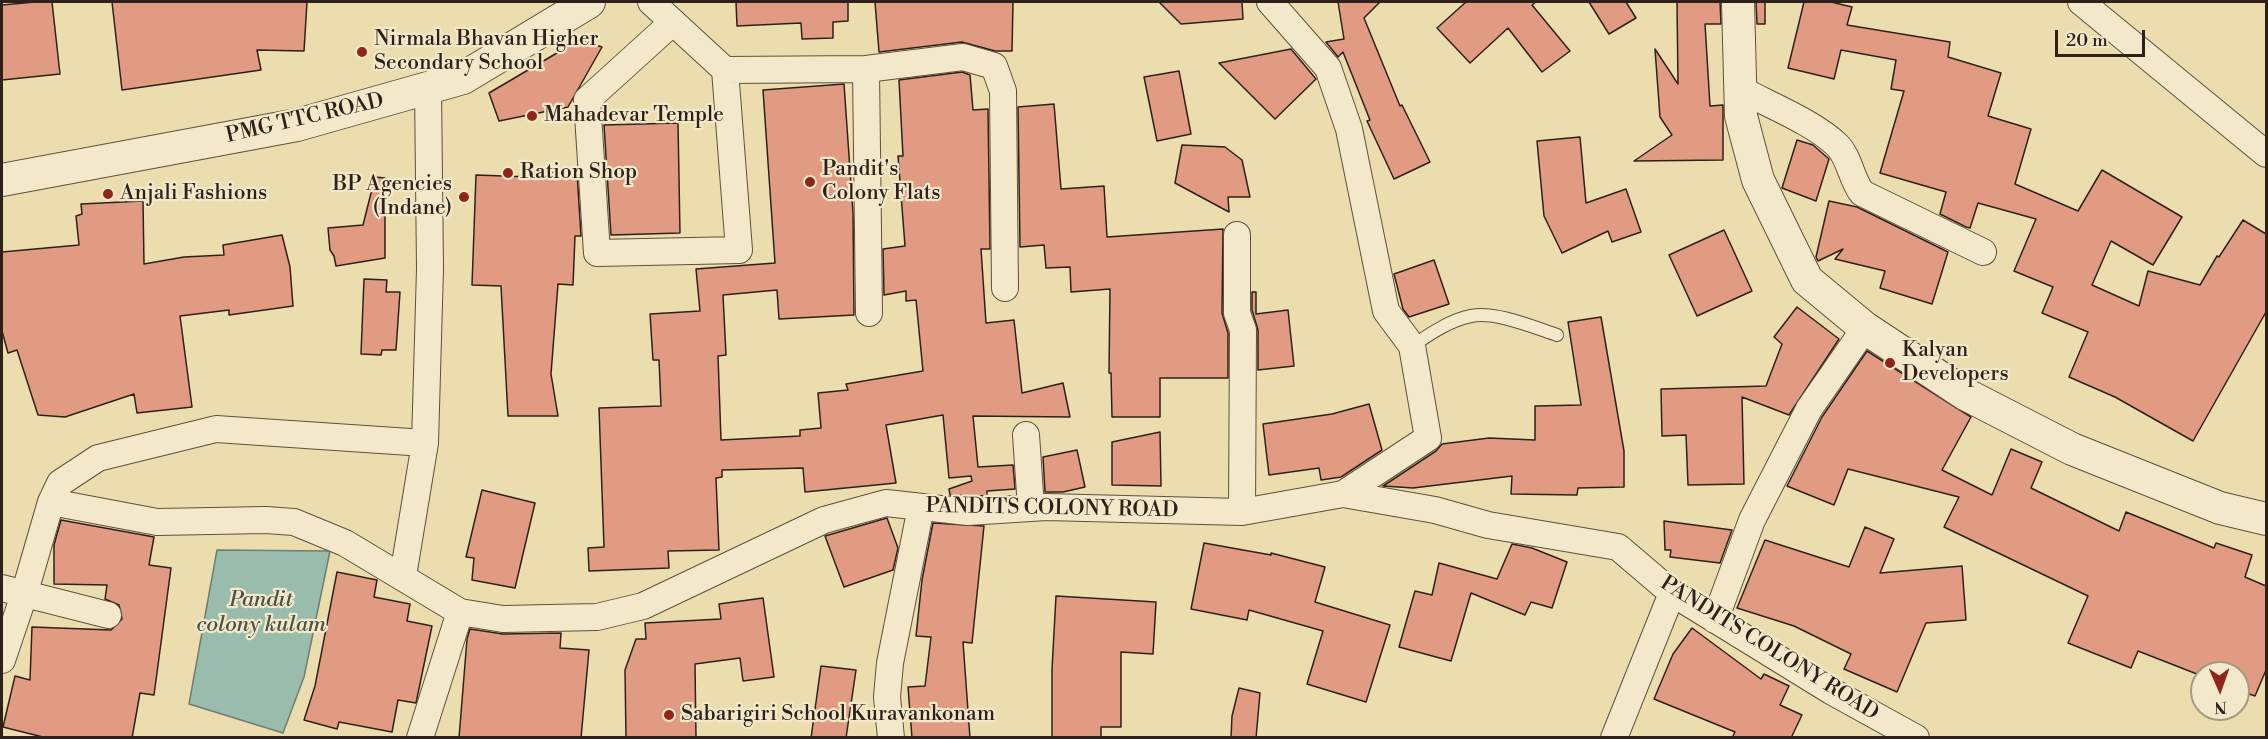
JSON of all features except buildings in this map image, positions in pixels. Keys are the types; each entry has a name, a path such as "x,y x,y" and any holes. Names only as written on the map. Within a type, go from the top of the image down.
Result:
{"street":[{"name":"PMG TTC ROAD","path":"2,180 297,124 463,78 589,2"},
{"path":"651,2 674,22 725,70 739,250 597,253 587,100 674,22"},
{"path":"1270,2 1328,68 1349,129 1386,311 1412,346 1428,438 1343,494"},
{"path":"1738,2 1741,116 1758,180 1808,280 1865,328 1965,394 2072,449 2220,508 2266,519"},
{"path":"2081,2 2266,154"},
{"path":"725,70 866,69 963,57 994,66 1002,91 1005,288"},
{"path":"866,69 869,313"},
{"path":"403,576 425,443 430,269 428,88"},
{"path":"1740,89 1804,123 1836,144 1843,154 1853,181 1863,194 1983,252"},
{"path":"1237,235 1237,313 1243,330 1242,512"},
{"path":"1715,620 1752,520 1809,409 1865,328"},
{"path":"2,660 13,591 60,483 98,458 216,429 425,443"},
{"path":"1026,435 1031,508"},
{"name":"PANDITS COLONY ROAD","path":"51,502 157,522 266,520 294,522 345,543 460,612 503,619 597,617 643,606 824,520 886,503 968,512 1031,508 1242,512 1343,494 1435,510 1488,525 1618,547 1672,593 1831,691 1916,738"},
{"path":"891,738 887,697 890,663 921,507"},
{"path":"13,591 108,615"},
{"path":"1614,738 1672,593"},
{"path":"420,738 460,612"}],"lane":[{"path":"1412,346 1437,329 1472,315 1507,318 1557,335"}],"water":[{"name":"Pandit colony kulam","path":"217,550 330,551 304,677 283,733 189,704"}],"place":[{"name":"Nirmala Bhavan Higher Secondary School","path":"362,52"},
{"name":"Mahadevar Temple","path":"532,116"},
{"name":"Ration Shop","path":"508,173"},
{"name":"Pandit's Colony Flats","path":"810,182"},
{"name":"Anjali Fashions","path":"108,194"},
{"name":"BP Agencies (Indane)","path":"464,197"},
{"name":"Kalyan Developers","path":"1890,363"},
{"name":"Sabarigiri School Kuravankonam","path":"669,715"}]}
